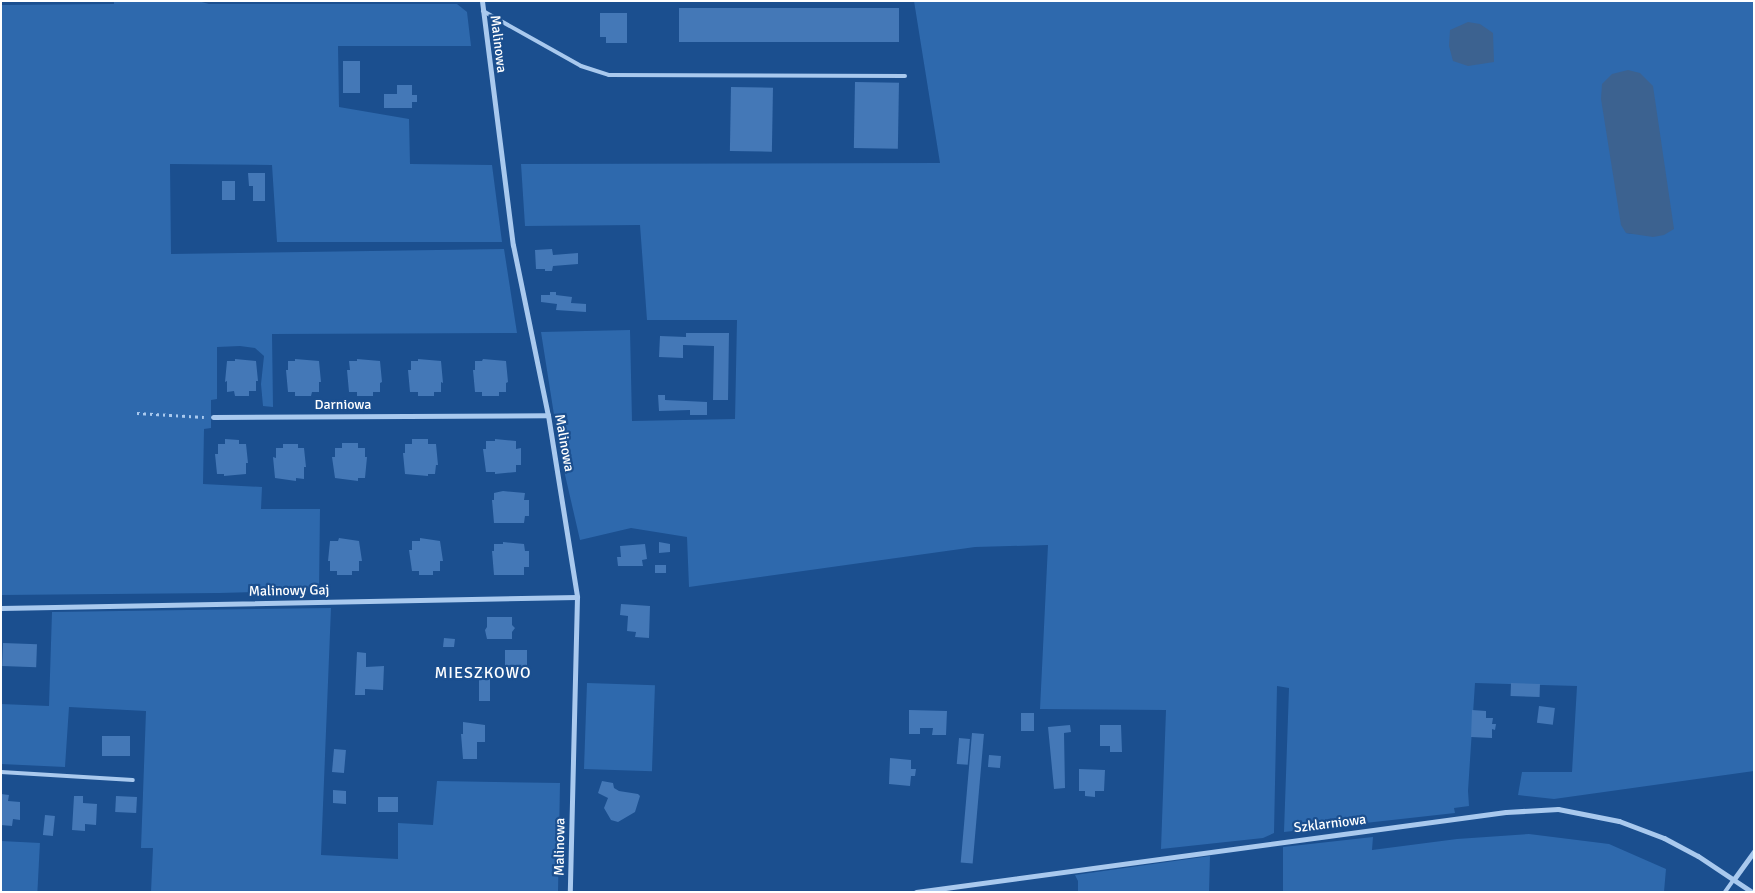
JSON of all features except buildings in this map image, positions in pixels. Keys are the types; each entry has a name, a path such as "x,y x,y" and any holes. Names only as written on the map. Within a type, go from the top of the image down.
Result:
{"street":[{"name":"Malinowa","path":"482,1 513,245 548,415 577,597 570,892"},
{"name":"Darniowa","path":"213,417 548,415"},
{"name":"Malinowy Gaj","path":"1,608 577,597"},
{"name":"Szklarniowa","path":"916,892 1534,810 1558,809 1619,821 1664,838 1734,879 1752,892"},
{"path":"1734,879 1754,851"}],"lane":[{"path":"483,12 581,66 609,75 906,76"},
{"path":"1,772 133,780"},
{"path":"1725,892 1734,879"}],"path":[{"path":"138,413 213,417"}],"shaded area":[{"path":"114,1 198,1 209,4 457,4 467,12 471,46 338,46 339,107 409,119 410,164 492,165 502,242 277,242 272,165 170,164 171,254 504,249 517,333 272,334 273,407 263,406 261,384 264,356 255,348 240,346 217,347 217,399 211,400 211,428 204,429 203,484 262,487 261,509 320,509 319,590 1,595 1,5 114,4"},
{"path":"914,1 1754,1 1754,771 1554,799 1518,795 1522,772 1572,772 1577,686 1475,683 1468,791 1469,806 1454,808 1455,813 1284,832 1289,688 1277,686 1274,833 1263,838 1161,849 1166,710 1040,709 1048,545 975,547 689,587 687,537 631,528 580,540 560,453 541,332 630,330 632,421 735,419 737,320 647,320 640,225 525,226 521,164 940,163","holes":["1653,86 1638,234 1626,233"]},
{"path":"1468,22 1480,24 1493,33 1494,62 1468,66 1453,61 1449,46 1450,30"},
{"path":"1628,70 1640,73 1653,86 1674,229 1664,235 1653,237 1626,233 1621,225 1601,99 1602,84 1612,74"},
{"path":"331,608 321,855 398,859 398,823 433,825 437,781 560,783 558,892 151,892 153,848 141,848 146,711 69,707 65,767 1,764 1,704 49,706 52,612"},
{"path":"587,683 655,685 652,771 584,769"},
{"path":"1529,834 1609,844 1666,869 1664,892 1283,892 1283,847 1373,837 1372,850 1457,839"},
{"path":"1,841 40,843 37,892 1,892"},
{"path":"1210,856 1209,892 1078,892 1078,881 1075,875"}],"district":[{"name":"MIESZKOWO","path":"483,673"}]}
